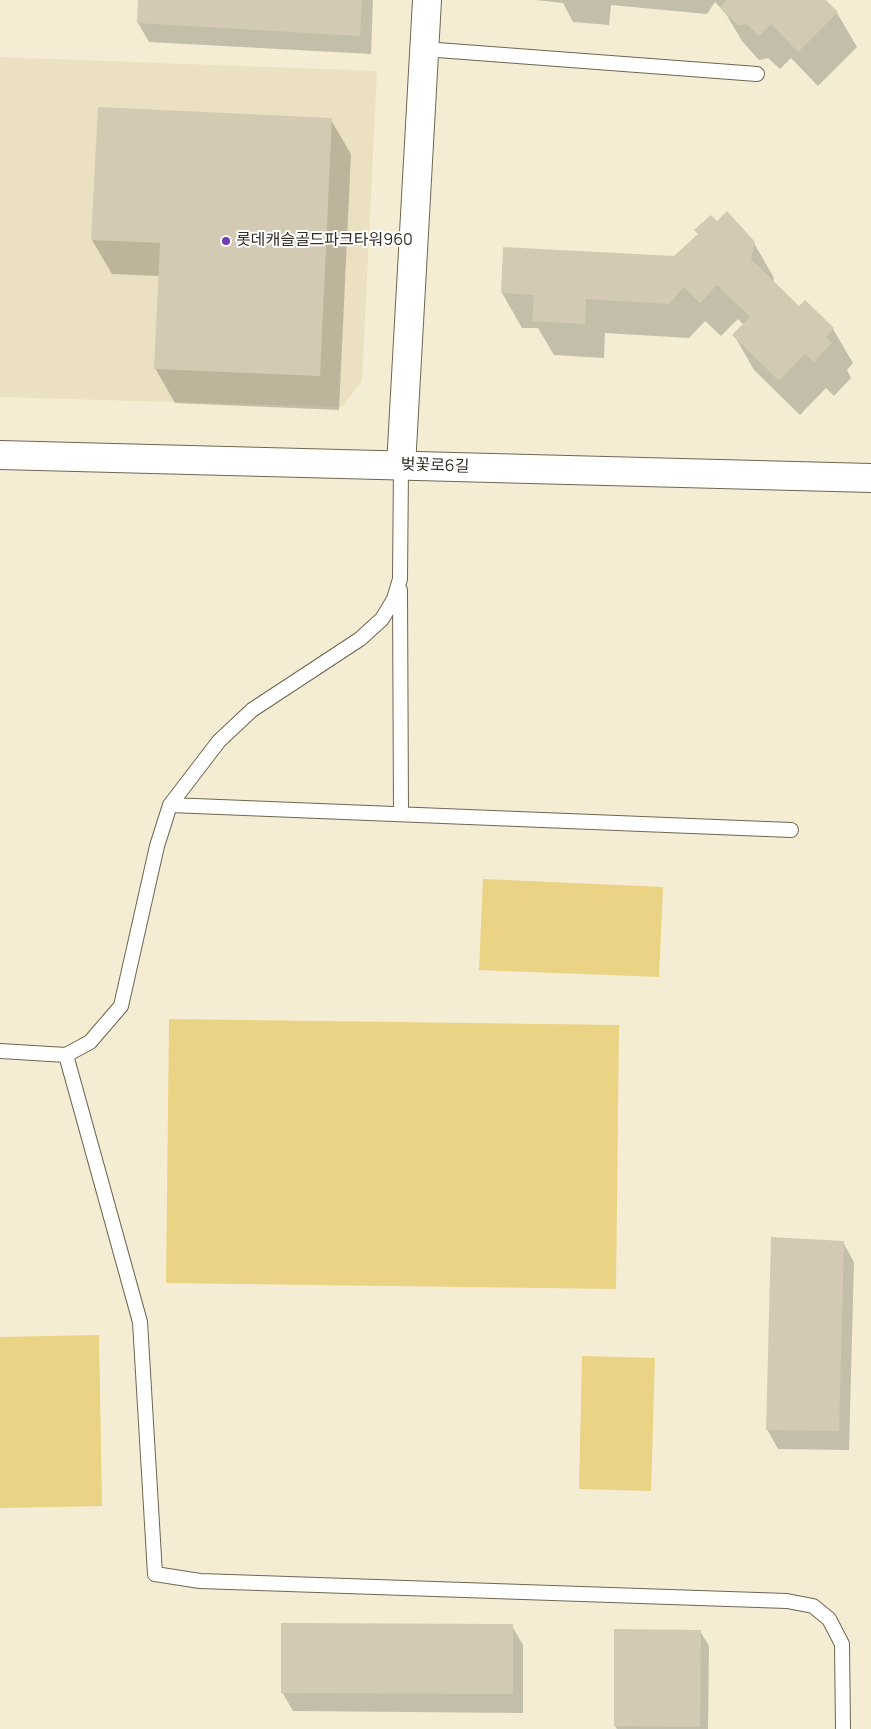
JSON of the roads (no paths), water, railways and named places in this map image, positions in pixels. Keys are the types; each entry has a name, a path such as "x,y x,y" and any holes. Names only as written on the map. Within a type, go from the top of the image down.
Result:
{"street":[{"path":"401,466 427,0"},
{"name":"벚꽃로6길","path":"0,455 871,478"}],"lane":[{"path":"424,49 757,74"},
{"path":"401,466 401,814"},
{"path":"0,1051 66,1055 90,1042 121,1006 156,846 170,805 219,741 252,710 360,640 382,620 394,599 400,579"},
{"path":"170,805 791,830"},
{"path":"66,1055 140,1322 155,1574 200,1581 788,1601 814,1606 830,1619 842,1644 843,1729"}],"place":[{"name":"롯데캐슬골드파크타워960","path":"226,241"}]}
